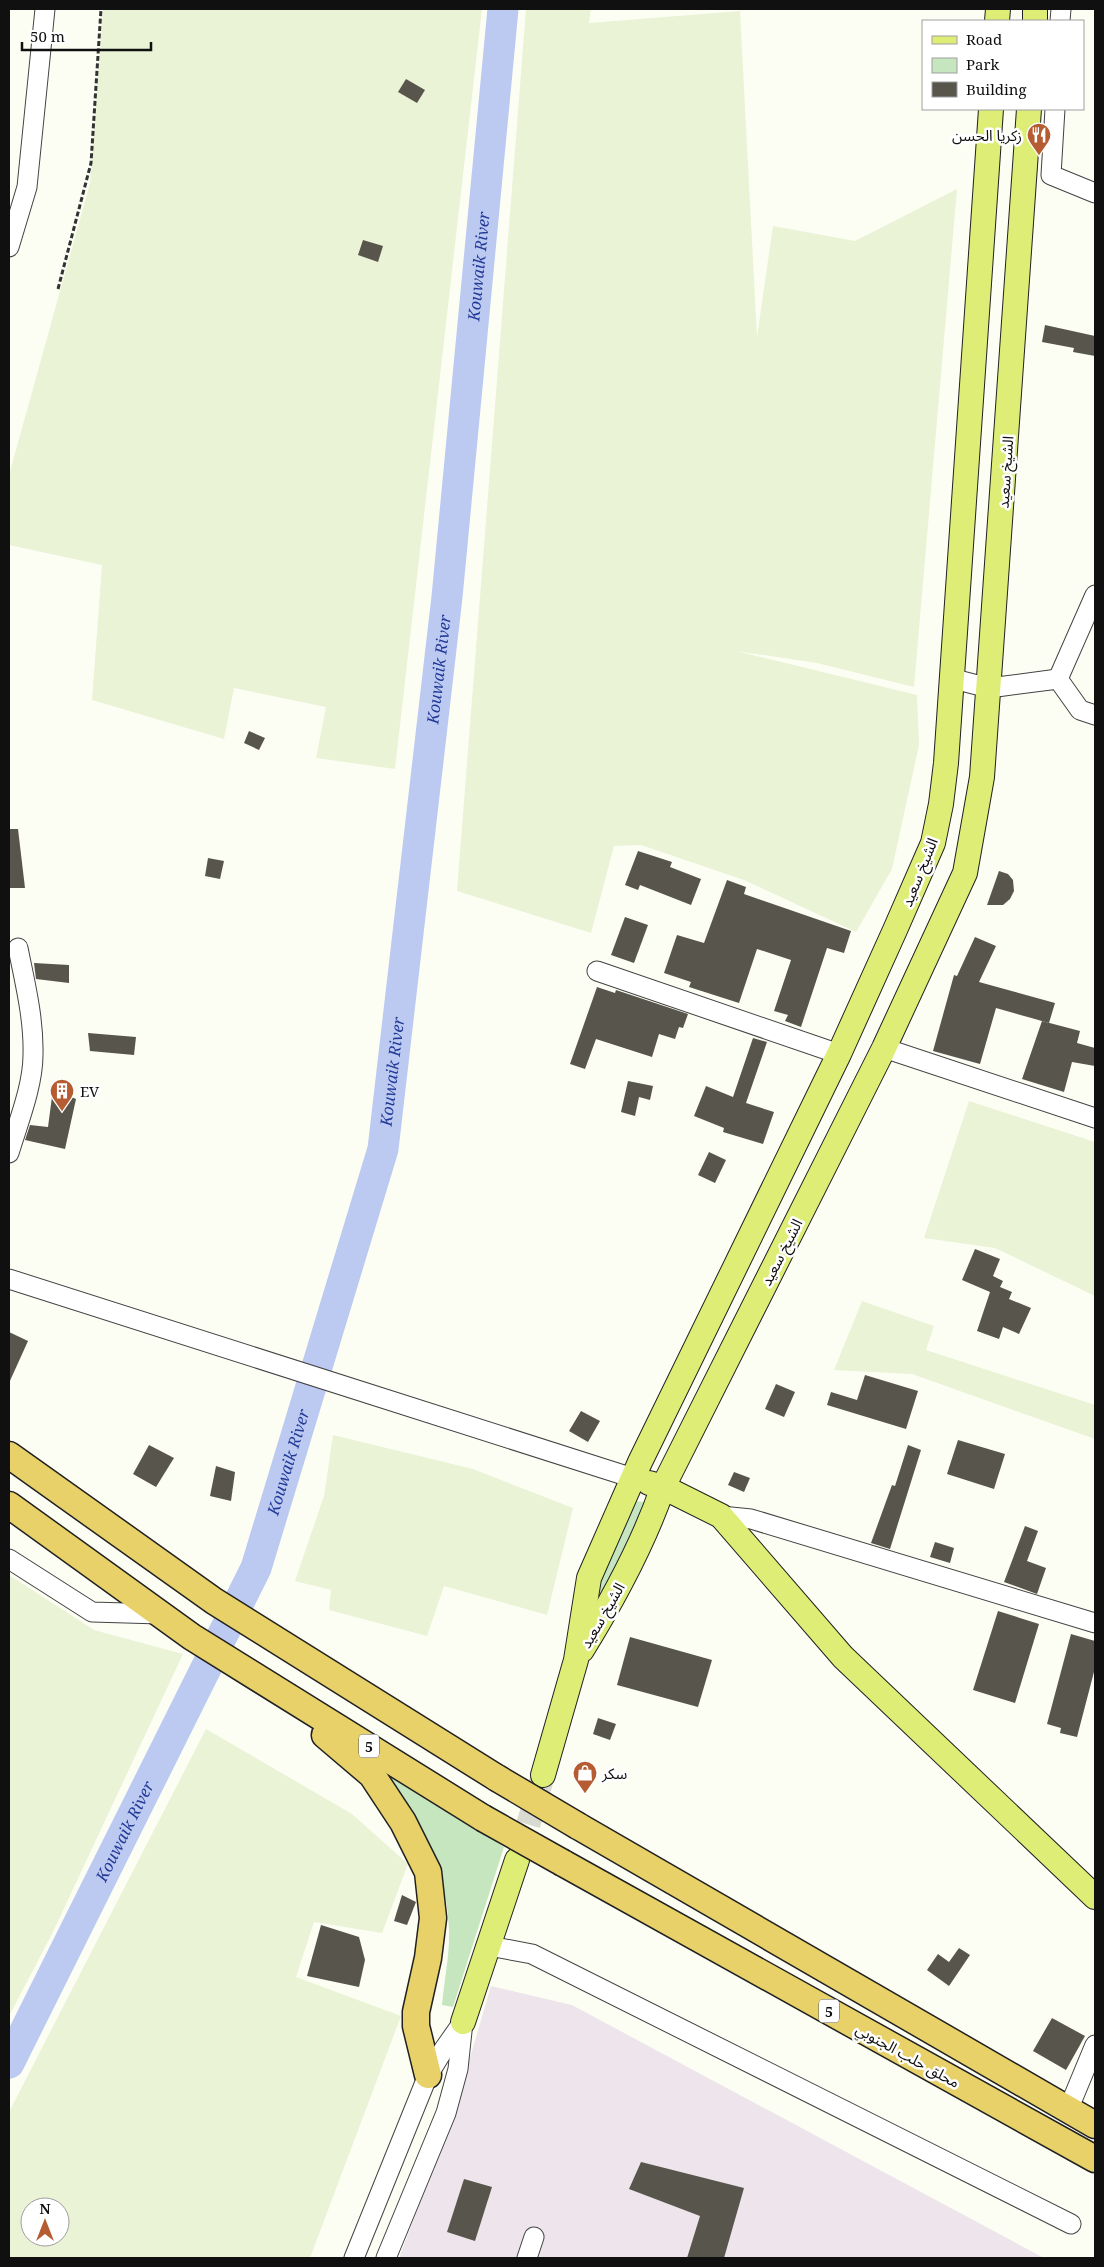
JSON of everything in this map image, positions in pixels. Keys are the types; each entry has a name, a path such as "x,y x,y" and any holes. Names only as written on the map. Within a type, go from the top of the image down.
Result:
{"highway":[{"name":"5","path":"9,1455 214,1601 497,1778 1095,2125"},
{"name":"5","path":"9,1505 192,1637 254,1675"},
{"name":"محلق حلب الجنوبي","path":"254,1675 483,1818 1095,2159"},
{"path":"254,1675 372,1775 404,1822 428,1872 433,1918 428,1958 416,2012 428,2075"}],"main road":[{"name":"الشيخ سعيد","path":"576,1660 589,1578 633,1478 839,1054 933,843 945,771 950,678 992,110"},
{"name":"الشيخ سعيد","path":"576,1660 616,1596 655,1512 663,1487 884,1048 965,873 982,777 1029,110"},
{"path":"633,1478 663,1487 721,1516 843,1657 1095,1897"},
{"path":"543,1774 576,1660"},
{"path":"464,2022 517,1860"}],"street":[{"path":"9,247 27,187 45,9"},
{"path":"1055,110 1051,175 1095,193"},
{"path":"1058,679 1095,595"},
{"path":"950,678 989,688 1058,679"},
{"path":"1058,679 1080,710 1095,715"},
{"path":"9,1153 25,1101 34,1056 31,1021 18,948"},
{"path":"597,971 839,1054"},
{"path":"884,1048 1095,1118"},
{"path":"9,1279 633,1478"},
{"path":"721,1516 751,1519 1095,1622"},
{"path":"9,1559 92,1612 160,1614"},
{"path":"489,1946 532,1954 1071,2224"},
{"path":"354,2258 428,2075 464,2022"},
{"path":"386,2258 449,2106 458,2069 464,2022"},
{"path":"1068,2110 1095,2045"},
{"path":"527,2258 534,2237"}],"path":[{"path":"58,289 91,163 101,9"}],"shaded area":[{"path":"491,1986 572,2005 1044,2258 399,2258 455,2109"}],"green space":[{"path":"103,9 482,9 395,769 316,758 326,707 234,688 224,739 92,700 102,565 9,545 9,475 90,183"},
{"path":"526,9 591,9 589,23 740,11 757,337 773,226 855,241 957,189 914,687 817,663 736,651 917,695 919,745 892,869 856,932 744,880 641,845 614,846 591,933 457,891"},
{"path":"969,1101 1095,1142 1095,1296 995,1248 924,1238"},
{"path":"862,1301 934,1326 926,1350 1095,1405 1095,1439 912,1374 834,1370"},
{"path":"333,1435 473,1469 573,1508 547,1615 444,1586 427,1636 329,1610 331,1590 295,1581 324,1496"},
{"path":"631,1501 646,1502 604,1596 594,1593"},
{"path":"9,1575 94,1630 183,1654 52,1934 9,2016"},
{"path":"206,1729 352,1814 408,1864 382,1933 314,1922 296,1977 401,2016 310,2258 9,2258 9,2112"},
{"path":"381,1766 504,1847 453,2007 442,2005 448,1958 449,1929 447,1905 436,1862 417,1823"}],"building":[{"path":"406,79 425,90 417,103 398,92"},
{"path":"363,240 383,246 378,262 358,255"},
{"path":"1045,325 1095,336 1095,356 1073,352 1074,348 1042,342"},
{"path":"249,731 265,738 259,750 244,743"},
{"path":"9,829 18,829 25,888 9,888"},
{"path":"638,851 672,862 670,867 701,879 691,905 640,885 638,890 625,885"},
{"path":"208,858 224,861 220,879 205,876"},
{"path":"999,871 1008,874 1013,880 1014,891 1010,899 1003,905 987,905"},
{"path":"727,880 746,887 744,894 851,931 844,953 827,948 801,1027 785,1021 788,1015 774,1011 791,960 757,949 739,1003 689,987 691,982 664,973 677,935 704,943"},
{"path":"625,917 648,925 634,963 611,955"},
{"path":"975,937 996,946 979,982 1055,1003 1049,1023 996,1008 980,1064 933,1051 954,975 957,976"},
{"path":"34,963 69,965 69,983 36,979"},
{"path":"597,987 615,993 616,990 688,1014 683,1028 679,1027 675,1039 659,1034 652,1057 596,1039 585,1069 570,1064"},
{"path":"1042,1021 1080,1031 1077,1043 1095,1048 1095,1066 1072,1062 1064,1092 1022,1079"},
{"name":"EV","path":"88,1033 136,1037 134,1055 90,1051"},
{"path":"753,1038 767,1042 746,1103 774,1112 763,1144 723,1132 724,1128 694,1116 706,1086 733,1097"},
{"path":"628,1081 653,1086 650,1100 639,1097 635,1116 621,1112"},
{"name":"EV","path":"53,1089 76,1099 65,1149 25,1140 30,1125 48,1127"},
{"path":"709,1152 726,1160 715,1183 698,1175"},
{"path":"975,1249 1000,1259 993,1276 1003,1281 1000,1287 1012,1292 1009,1299 1031,1308 1019,1334 1003,1327 999,1339 977,1331 990,1292 962,1280"},
{"path":"9,1332 28,1341 9,1383"},
{"path":"865,1375 918,1391 906,1429 827,1405 831,1392 857,1400"},
{"path":"776,1384 795,1392 784,1417 765,1409"},
{"path":"581,1411 600,1421 588,1442 569,1431"},
{"path":"958,1440 1005,1454 994,1489 947,1474"},
{"path":"149,1445 174,1458 156,1487 133,1474"},
{"path":"908,1445 921,1450 890,1549 871,1543 892,1485 895,1486"},
{"path":"216,1466 235,1472 231,1501 210,1496"},
{"path":"734,1472 750,1478 744,1492 728,1485"},
{"path":"1025,1526 1038,1531 1027,1561 1046,1568 1037,1594 1004,1582"},
{"path":"935,1542 954,1548 950,1563 930,1557"},
{"path":"998,1611 1039,1624 1015,1703 973,1690"},
{"path":"1071,1634 1095,1641 1095,1668 1077,1737 1060,1733 1061,1728 1047,1724"},
{"path":"630,1637 712,1660 698,1707 617,1685"},
{"path":"598,1718 616,1724 610,1740 593,1734"},
{"path":"402,1895 416,1902 407,1925 394,1921"},
{"path":"321,1925 359,1937 365,1960 359,1987 307,1976"},
{"path":"959,1948 970,1955 949,1986 927,1970 938,1954 949,1962"},
{"path":"1052,2018 1085,2036 1066,2070 1033,2051"},
{"path":"641,2162 744,2188 724,2258 687,2258 700,2216 629,2189"},
{"path":"464,2179 492,2187 475,2241 447,2232"}],"waterway":[{"name":"Kouwaik River","path":"9,2063 256,1568 383,1149 447,597 503,9"}],"tunnel":[{"path":"518,1859 543,1775"}],"place":[{"name":"زكريا الحسن","path":"1039,156"},
{"name":"EV","path":"62,1112"},
{"name":"سكر","path":"585,1794"}]}
